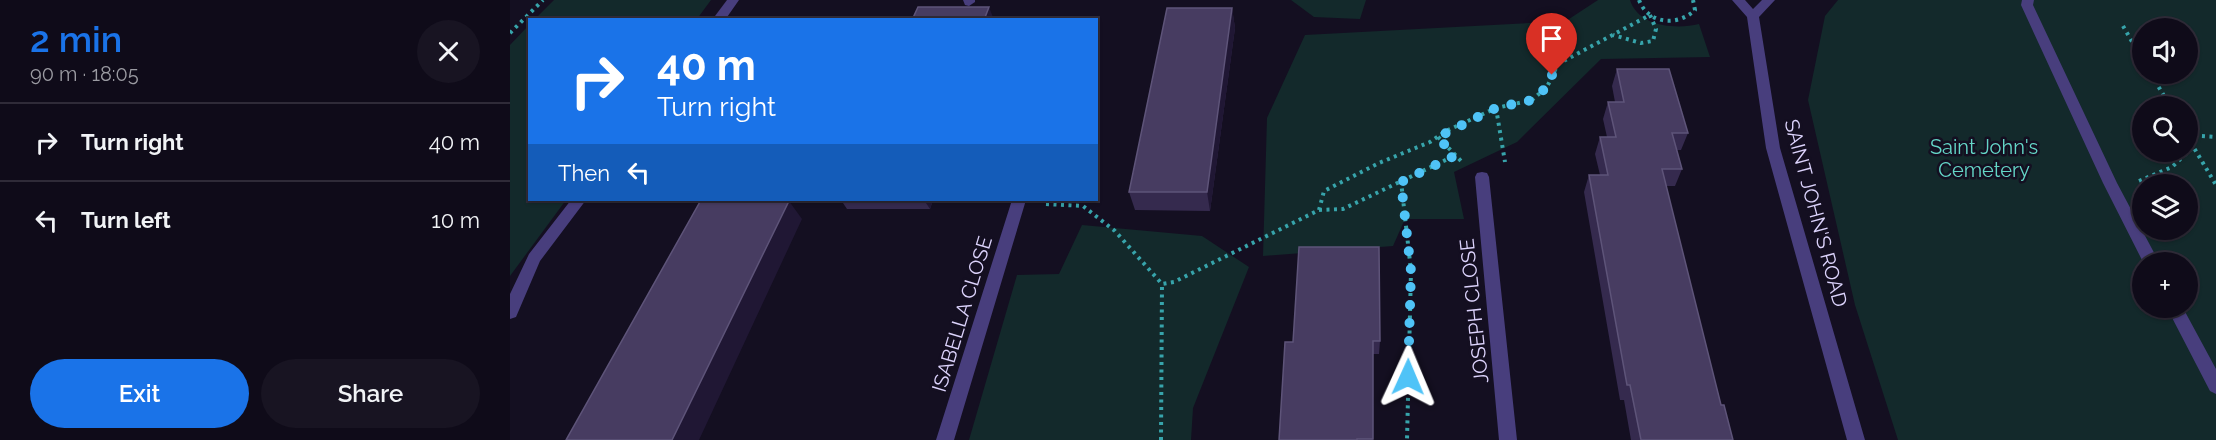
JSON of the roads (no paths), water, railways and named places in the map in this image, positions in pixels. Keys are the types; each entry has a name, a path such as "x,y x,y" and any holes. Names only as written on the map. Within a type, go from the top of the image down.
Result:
{"street":[{"path":"720,18 734,0"},
{"path":"1738,0 1753,16 1768,0"},
{"path":"2028,0 2027,5 2110,183 2146,252"},
{"name":"SAINT JOHN'S ROAD","path":"1753,16 1773,148 1856,440"},
{"name":"JOSEPH CLOSE","path":"1482,177 1508,440"},
{"path":"510,312 534,258 578,201"},
{"name":"ISABELLA CLOSE","path":"945,440 1018,201"},
{"path":"2180,318 2216,386"}],"park label":[{"name":"Saint John's Cemetery","path":"1984,158"}]}
